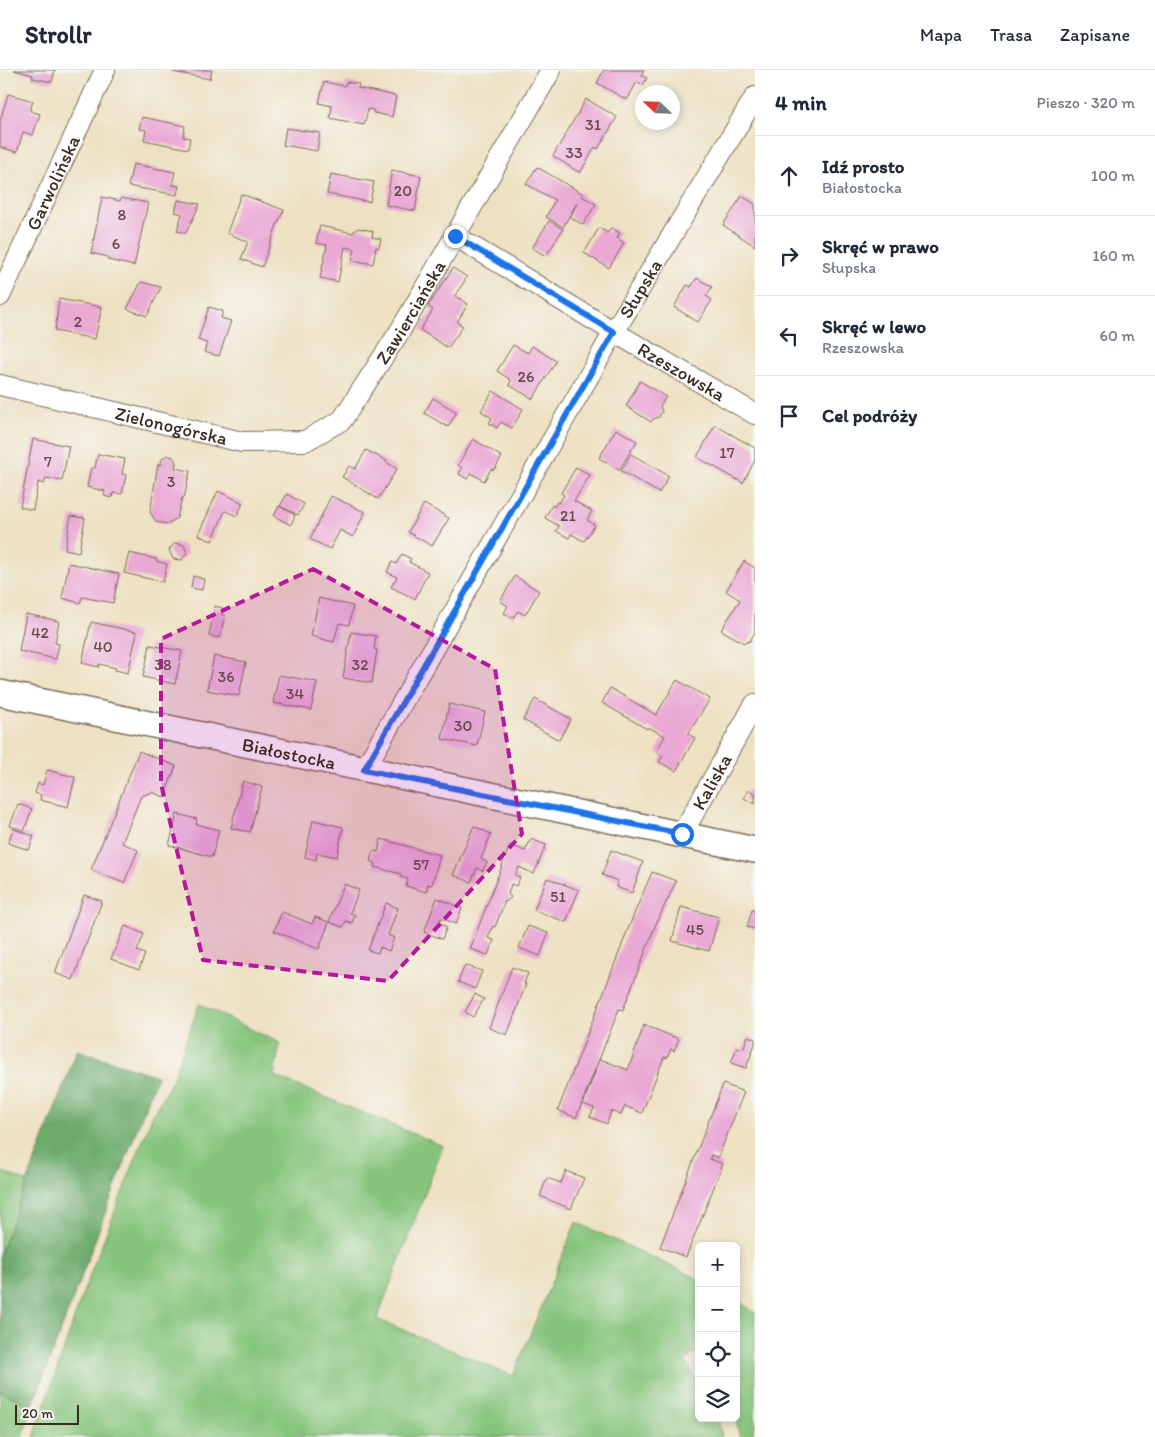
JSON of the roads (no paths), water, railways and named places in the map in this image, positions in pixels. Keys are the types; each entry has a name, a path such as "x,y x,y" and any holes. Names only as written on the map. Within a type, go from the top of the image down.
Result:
{"street":[{"name":"Garwolińska","path":"0,296 105,70"},
{"name":"Zawierciańska","path":"342,420 400,331 551,70"},
{"name":"Słupska","path":"364,770 614,332 755,97"},
{"name":"Rzeszowska","path":"455,236 755,414"},
{"name":"Zielonogórska","path":"0,385 242,442 305,440 342,420"},
{"name":"Białostocka","path":"0,693 755,850"},
{"name":"Kaliska","path":"682,834 755,704"}]}
